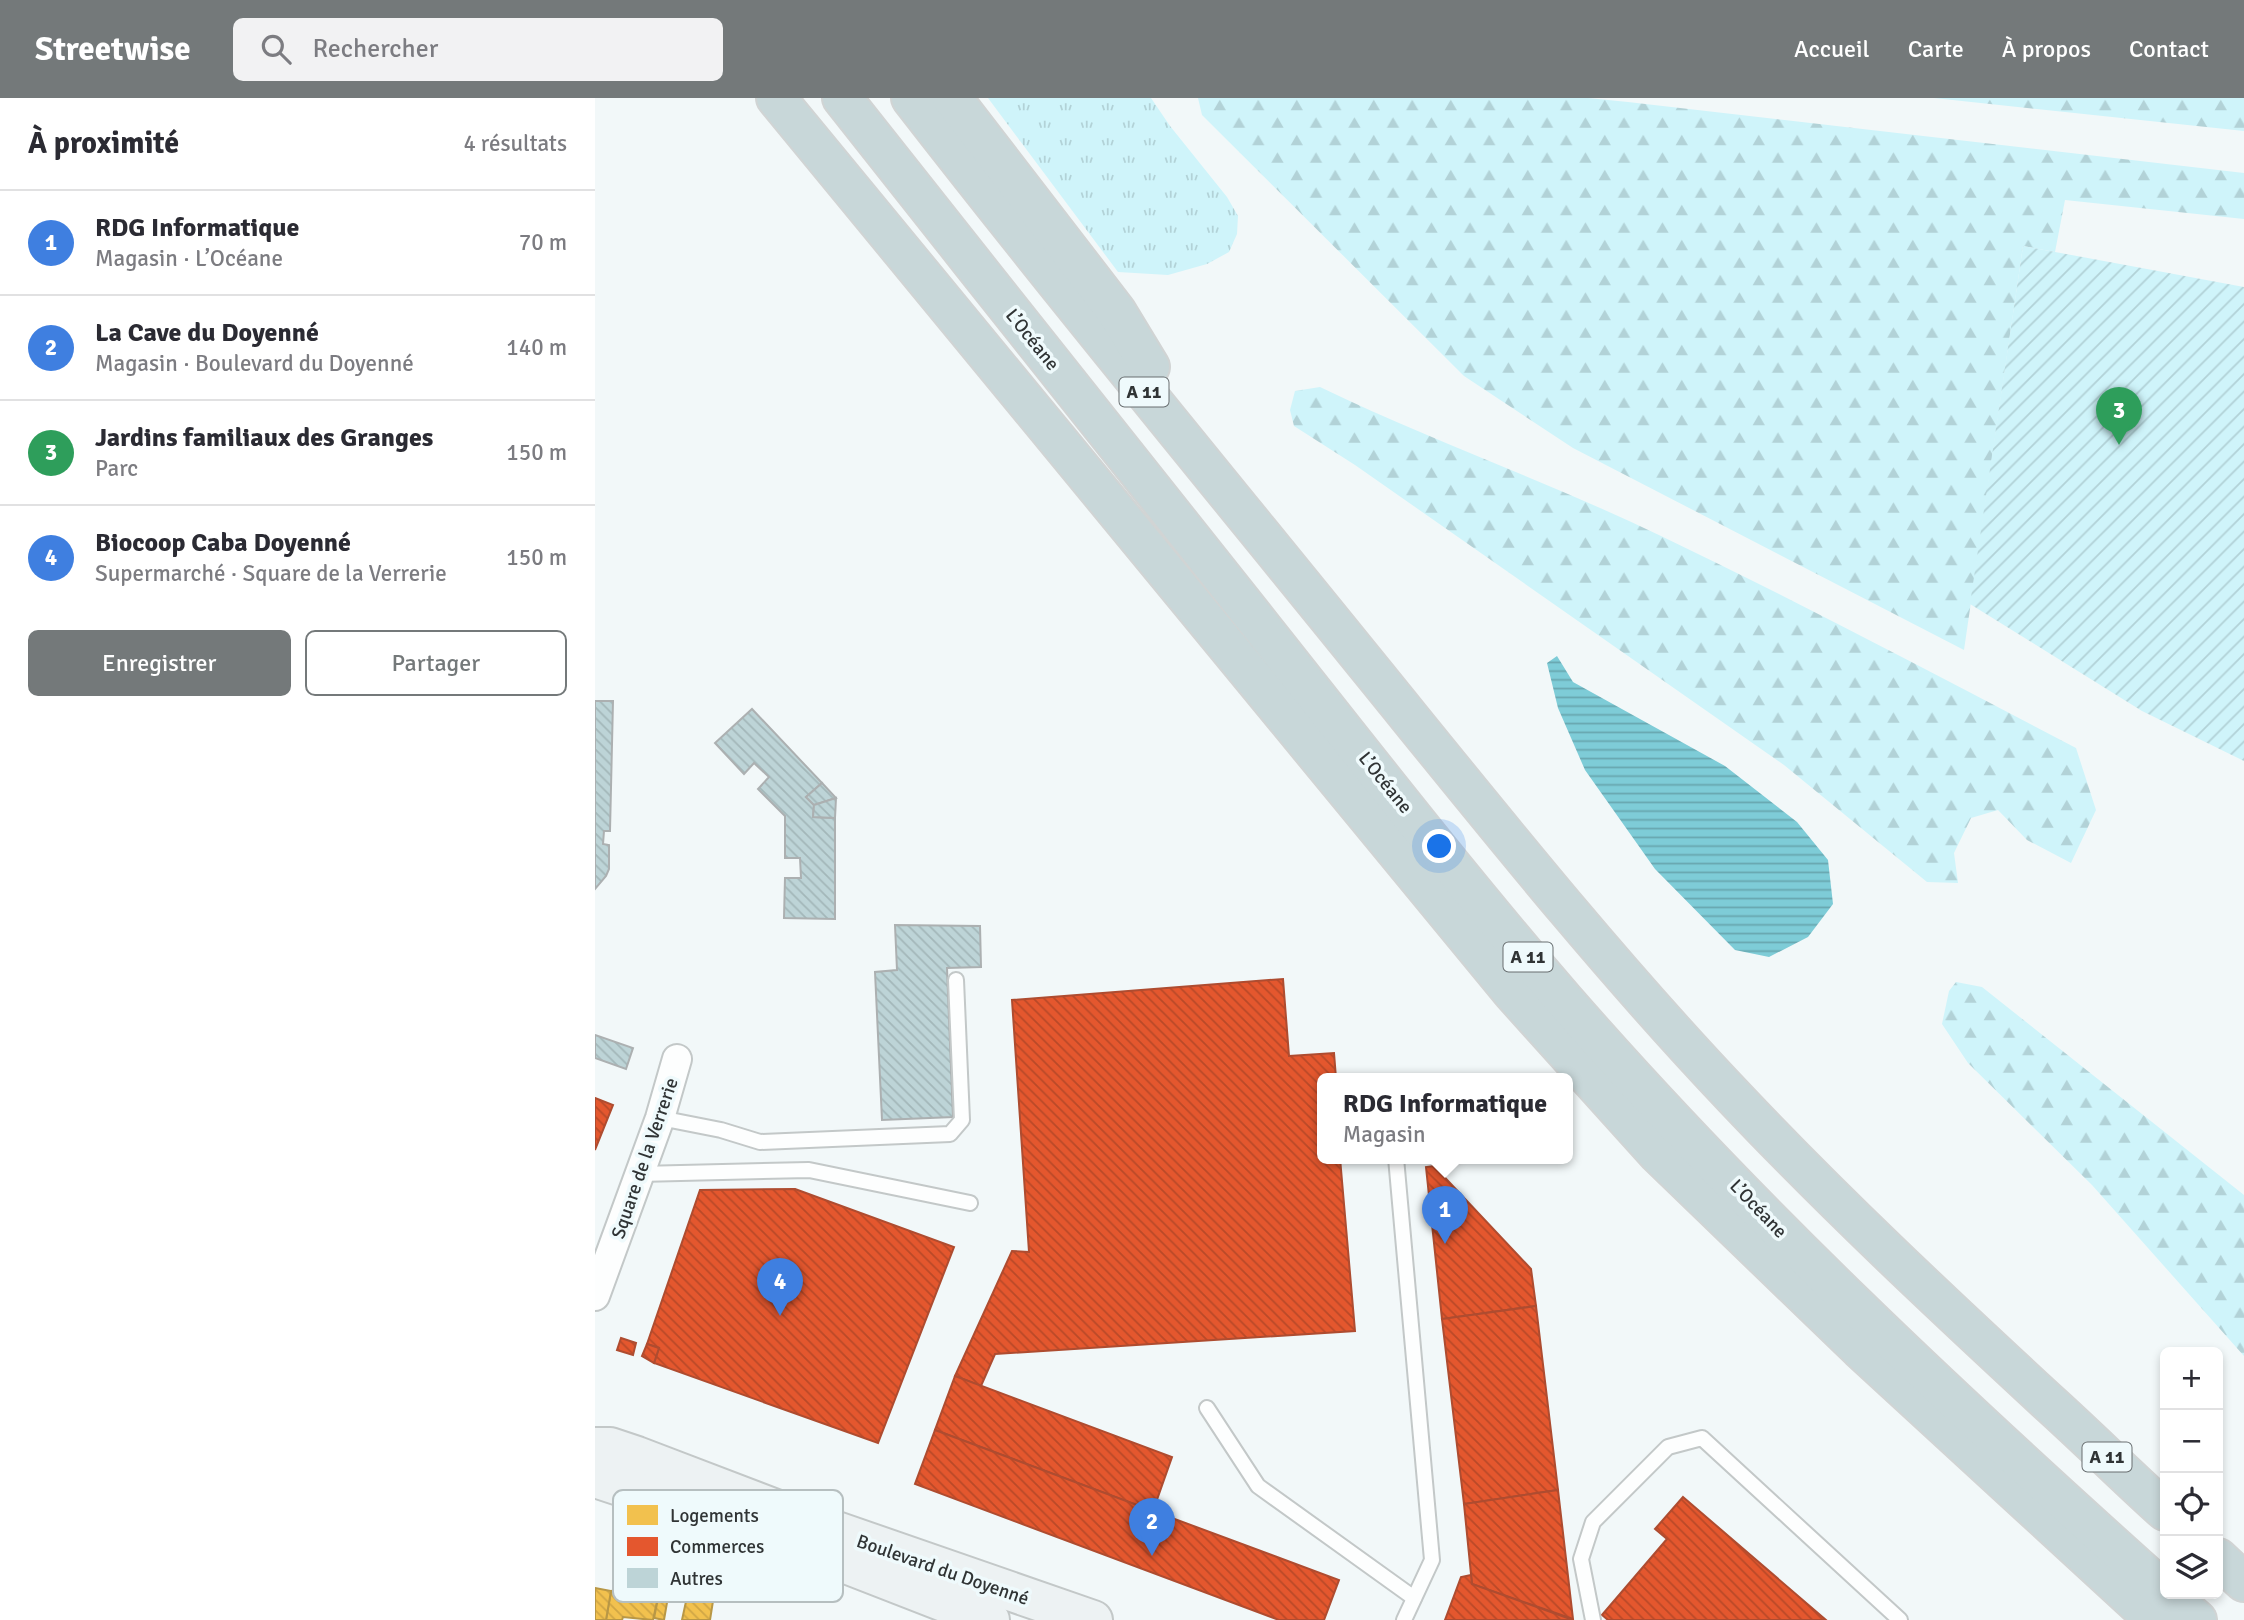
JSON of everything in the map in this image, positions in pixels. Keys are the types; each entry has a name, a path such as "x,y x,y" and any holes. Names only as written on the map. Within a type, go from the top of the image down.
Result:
{"highway":[{"path":"776,98 1512,992 1658,1154 1860,1349 2155,1620"},
{"name":"L’Océane","path":"842,98 1332,716 1563,999 1651,1096 1808,1258 2013,1455 2160,1588"},
{"name":"A 11","path":"911,98 1062,291 1566,909 1706,1067 1831,1196 1980,1340 2160,1506"},
{"path":"952,98 1116,311 1227,493"},
{"path":"2223,1563 2244,1582"},
{"name":"L’Océane","path":"2173,1599 2197,1620"}],"main road":[{"name":"Boulevard du Doyenné","path":"595,1447 610,1447 725,1490"},
{"name":"Boulevard du Doyenné","path":"595,1478 631,1490"},
{"name":"Boulevard du Doyenné","path":"843,1534 1093,1620"},
{"name":"Boulevard du Doyenné","path":"843,1564 990,1620"}],"street":[{"name":"Square de la Verrerie","path":"595,1296 660,1118 677,1059"}],"lane":[{"path":"660,1118 721,1130 760,1142 950,1134 962,1120 956,980"},
{"path":"1397,1164 1432,1560 1404,1620"},
{"path":"639,1174 809,1170 970,1203"},
{"path":"1207,1408 1258,1486 1414,1598"},
{"path":"1593,1620 1581,1559 1593,1522 1668,1447 1702,1438 1900,1620"}],"green space":[{"path":"988,98 1151,98 1227,197 1238,216 1237,234 1229,252 1207,264 1168,275 1118,272"},
{"path":"1198,98 1588,98 2244,173 2244,219 2065,200 2055,252 2023,246 1964,650 1573,448 1464,376 1202,115"},
{"path":"1934,98 2244,98 2244,131"},
{"path":"2023,246 2244,287 2244,761 2142,711 1970,604"},
{"path":"1320,387 1661,536 2076,748 2096,810 2071,863 2027,840 1998,810 1971,818 1954,853 1958,883 1927,882 1784,765 1355,465 1294,426 1290,410 1295,391"},
{"path":"1956,982 1982,987 2244,1195 2244,1356 2092,1185 1968,1063 1942,1024 1949,991"}],"water":[{"path":"1557,656 1573,682 1725,766 1797,822 1828,860 1833,904 1808,937 1769,957 1735,950 1655,869 1585,770 1558,708 1547,663"}],"building: Logements":[{"path":"595,1588 611,1591 606,1620 595,1620"},
{"path":"611,1591 613,1602 657,1602 653,1620 623,1617 622,1620 606,1620"},
{"path":"657,1602 667,1602 664,1620 654,1618"},
{"path":"686,1602 713,1602 710,1620 682,1620"}],"building: Commerces":[{"path":"1283,979 1289,1056 1334,1053 1336,1073 1317,1073 1317,1164 1341,1164 1355,1331 995,1354 981,1386 955,1376 1012,1251 1029,1252 1012,1000"},
{"path":"595,1098 613,1105 595,1150"},
{"path":"1434,1166 1531,1269 1536,1306 1442,1319 1426,1167"},
{"path":"795,1189 954,1247 878,1443 654,1363 659,1348 647,1344 700,1190"},
{"path":"1536,1306 1558,1490 1464,1504 1442,1319"},
{"path":"621,1338 636,1343 633,1355 617,1350"},
{"path":"647,1344 659,1348 654,1363 642,1356"},
{"path":"955,1376 1172,1457 1153,1511 935,1430"},
{"path":"935,1430 1339,1580 1324,1620 1279,1620 915,1484"},
{"path":"1558,1490 1573,1619 1472,1584 1464,1504"},
{"path":"1683,1497 1826,1620 1608,1620 1602,1615 1667,1539 1655,1529"},
{"path":"1471,1575 1472,1584 1573,1620 1445,1620 1461,1577"}],"building: Autres":[{"path":"595,701 613,701 610,831 604,831 603,844 609,845 609,869 595,889"},
{"path":"752,709 822,783 806,797 814,805 813,817 835,818 835,919 784,918 785,878 801,878 800,858 785,858 785,816 758,789 769,777 754,763 744,774 715,743"},
{"path":"822,783 836,798 814,805 806,797"},
{"path":"836,798 835,818 813,817 814,805"},
{"path":"895,925 980,926 981,967 947,968 953,1117 882,1120 875,972 897,970"},
{"path":"595,1035 633,1048 626,1069 595,1058"}],"place":[{"name":"Jardins familiaux des Granges","path":"2119,445"},
{"name":"RDG Informatique","path":"1445,1244"},
{"name":"Biocoop Caba Doyenné","path":"780,1316"},
{"name":"La Cave du Doyenné","path":"1152,1556"}]}
